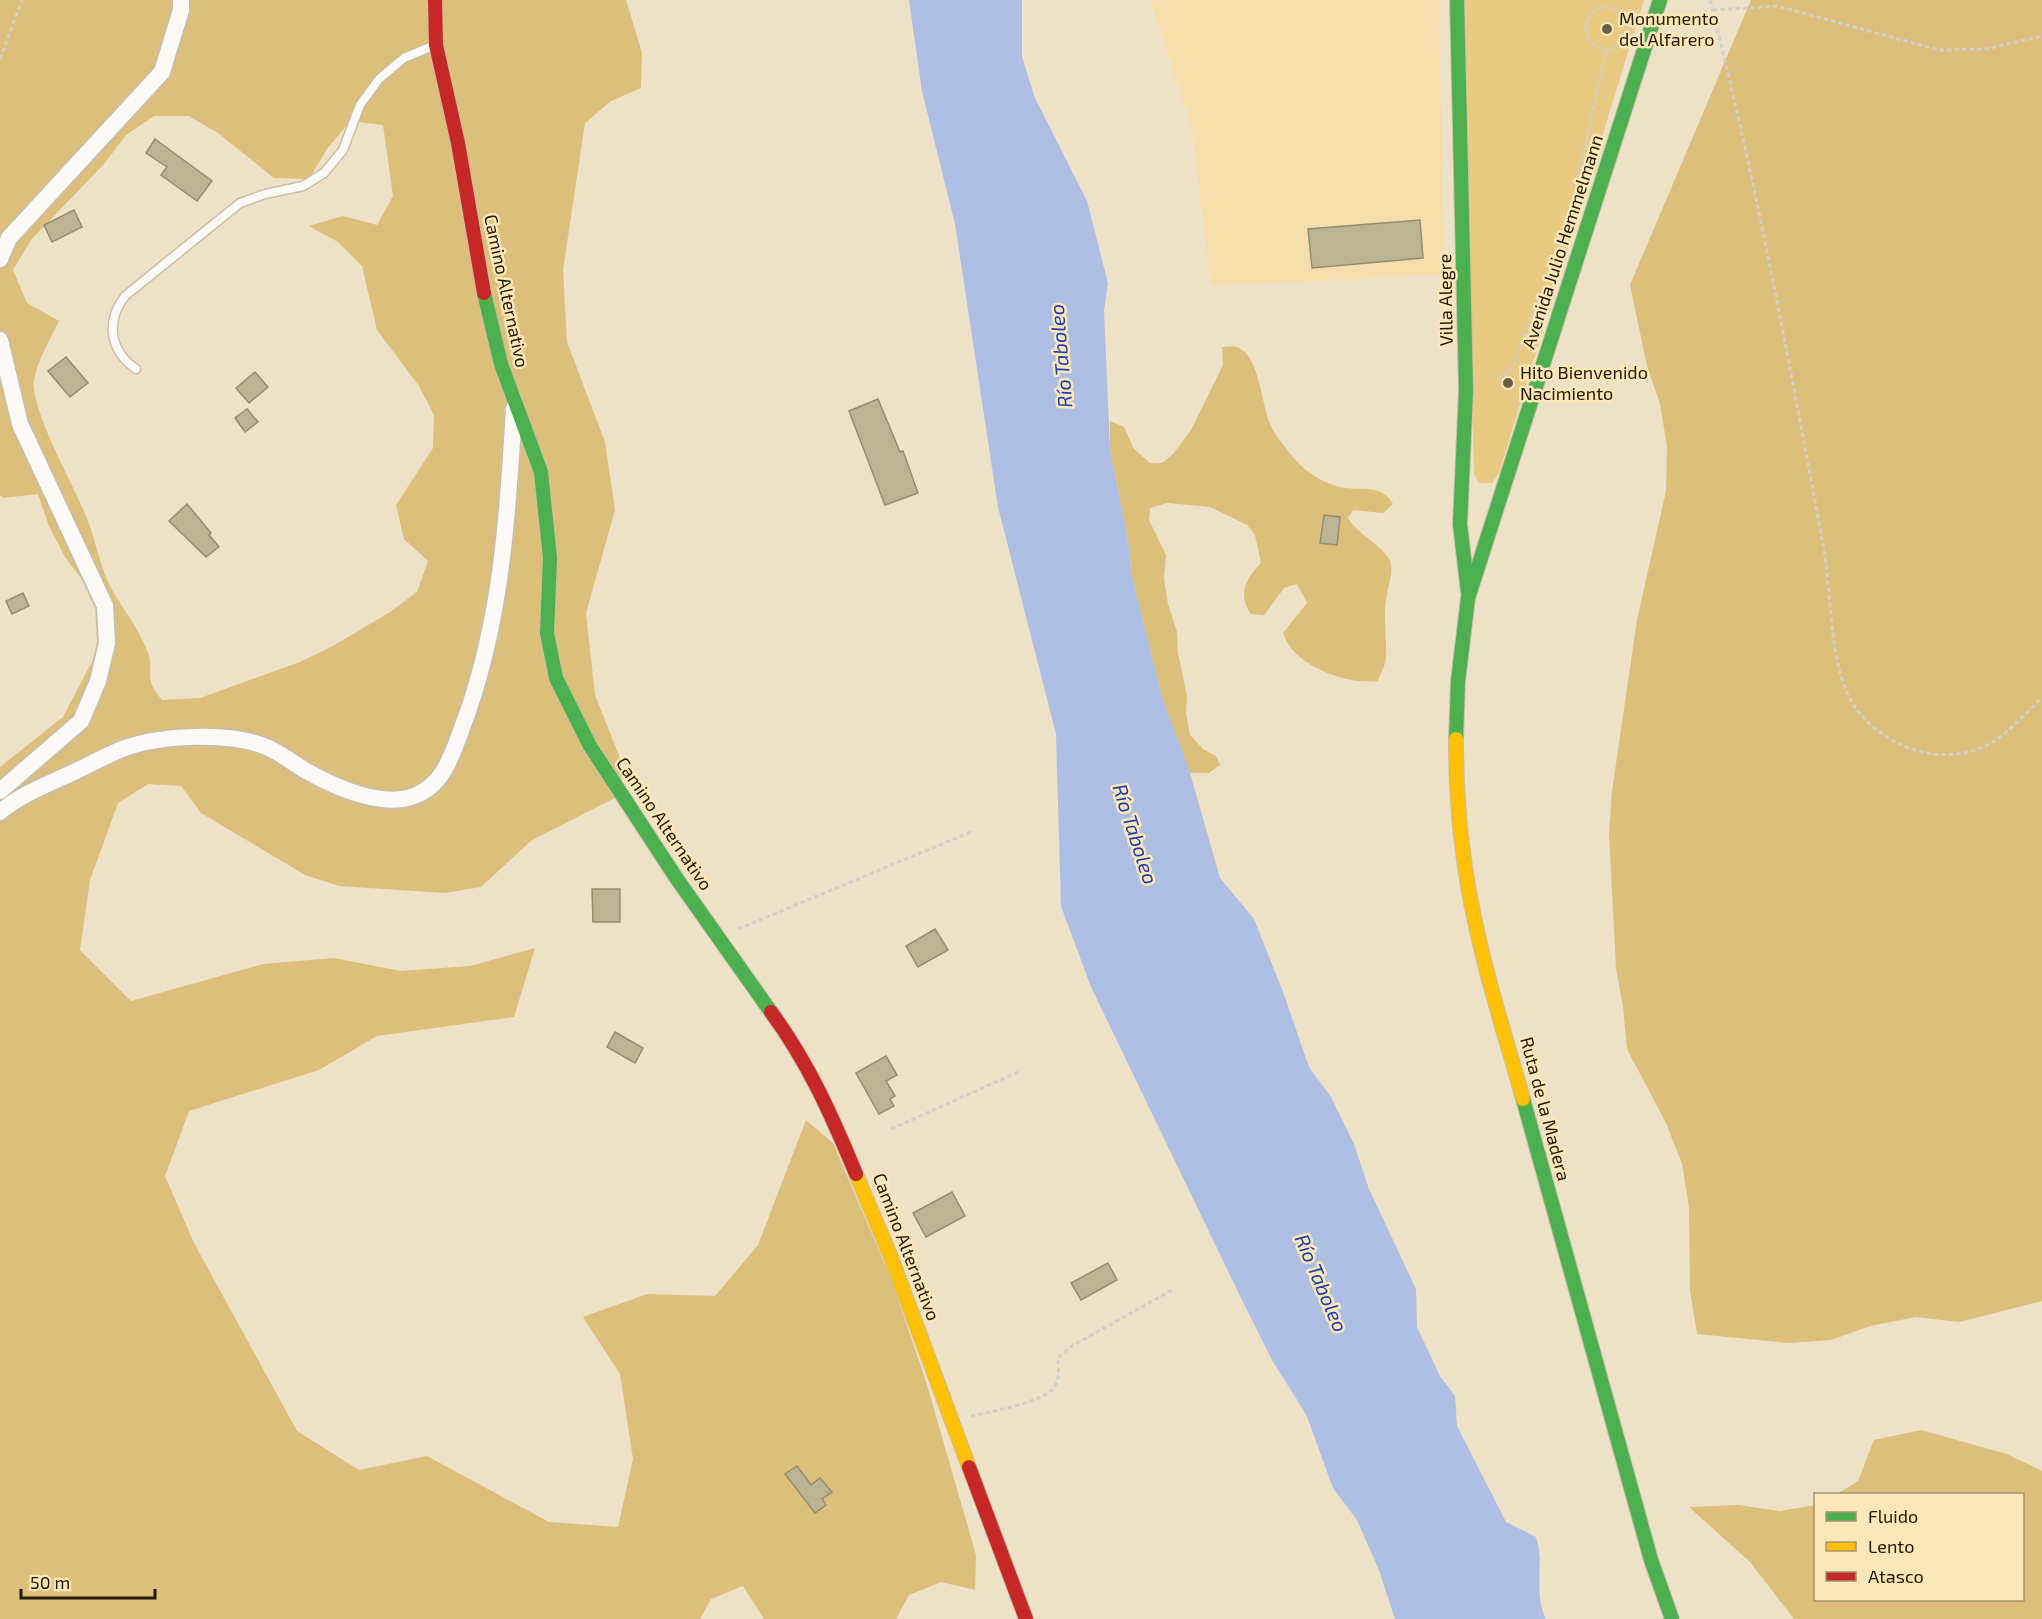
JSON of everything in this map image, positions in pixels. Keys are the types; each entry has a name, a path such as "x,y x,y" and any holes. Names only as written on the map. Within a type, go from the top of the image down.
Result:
{"main road":[{"name":"Camino Alternativo","path":"435,0 436,45 458,143 485,299 501,364 541,472 550,558 547,633 556,678 590,746 677,879 793,1042 824,1098 858,1172 1026,1619"},
{"name":"Villa Alegre","path":"1457,0 1466,390 1460,524 1468,598"},
{"name":"Avenida Julio Hemmelmann","path":"1468,598 1660,0"},
{"name":"Ruta de la Madera","path":"1468,598 1457,673 1454,749 1460,839 1467,884 1476,928 1645,1538 1672,1619"}],"street":[{"path":"0,259 9,238 162,72 181,10 181,0"},
{"path":"0,340 20,424 105,606 106,643 98,681 81,721 0,791"},
{"path":"0,812 20,797 126,747 178,738 251,741 278,753 332,784 389,800 413,797 432,786 445,770 462,729 488,641 502,559 514,401"}],"lane":[{"path":"136,369 116,349 112,331 115,312 124,297 240,203 265,194 303,186 324,173 343,150 360,105 379,78 404,58 436,45"}],"path":[{"path":"0,59 22,0"},
{"path":"1609,7 1610,0"},
{"path":"1710,0 1766,241 1829,578 1838,666 1848,694 1864,719 1889,739 1921,752 1946,754 1968,752 1992,742 2042,698"},
{"path":"1713,10 1777,6 1939,50 1986,49 2042,36"},
{"path":"1609,7 1624,16 1628,30 1622,43 1607,49 1590,41 1585,29 1586,22 1594,11 1609,7"},
{"path":"1575,186 1607,49"},
{"path":"1498,380 1514,367 1542,288"},
{"path":"720,939 748,924 787,911 973,831"},
{"path":"891,1129 1018,1072"},
{"path":"952,1420 1004,1408 1050,1392 1057,1383 1058,1358 1070,1347 1173,1289"}],"shaded area":[{"path":"0,0 626,0 642,53 641,88 611,101 585,123 563,270 567,342 605,442 615,510 586,613 595,695 620,758 623,794 532,840 481,887 445,893 339,886 305,875 201,813 181,786 148,784 118,803 90,880 80,950 131,1001 263,964 334,958 401,971 470,966 535,948 514,1017 377,1036 319,1070 189,1111 165,1176 194,1243 297,1431 359,1470 427,1456 549,1522 618,1527 633,1459 620,1374 583,1317 647,1294 715,1296 758,1245 806,1120 833,1143 890,1276 925,1378 976,1555 975,1590 941,1582 909,1595 896,1619 764,1619 743,1586 711,1599 700,1619 0,1619 0,767 63,717 96,654 99,615 86,585 65,557 49,526 38,494 3,498 0,495","holes":["154,116 189,116 218,133 274,178 309,179 327,149 350,121 383,125 393,196 377,225 343,216 309,226 338,242 362,266 377,330 419,386 434,415 433,448 396,505 404,539 428,561 417,592 390,612 331,647 300,662 200,698 162,700 150,679 147,650 108,582 82,506 37,405 34,390 36,374 42,355 59,321 27,303 13,270 31,240 104,164 126,135"]},
{"path":"1150,0 1439,0 1444,275 1211,286 1192,129"},
{"path":"1465,0 1644,0 1499,473 1492,483 1479,483 1474,474"},
{"path":"1751,0 2042,0 2042,1301 1959,1322 1916,1317 1870,1326 1831,1340 1789,1343 1697,1334 1690,1291 1689,1207 1682,1164 1666,1123 1627,1049 1616,968 1609,834 1612,791 1637,620 1666,491 1667,446 1660,404 1647,366 1630,285"},
{"path":"1222,347 1236,347 1244,351 1250,359 1259,381 1272,428 1303,468 1321,480 1336,486 1382,492 1393,504 1383,513 1353,510 1348,518 1358,530 1383,551 1390,561 1391,575 1385,608 1386,659 1378,681 1351,680 1322,671 1309,664 1289,645 1283,633 1307,603 1297,584 1284,588 1264,615 1251,614 1247,607 1245,587 1261,563 1255,535 1247,525 1210,507 1167,503 1150,508 1149,520 1166,555 1164,579 1168,604 1177,632 1178,653 1187,696 1186,713 1190,735 1203,749 1216,756 1220,765 1209,773 1190,773 1162,697 1131,572 1129,545 1110,449 1110,421 1124,427 1134,449 1150,463 1162,463 1173,454 1191,430 1223,365"},
{"path":"1921,1430 2007,1454 2042,1471 2042,1619 1794,1619 1750,1562 1689,1507 1738,1505 1780,1511 1814,1505 1814,1601 2024,1601 2024,1493 1839,1493 1858,1481 1874,1440"}],"water":[{"name":"Río Taboleo","path":"909,0 1022,0 1022,57 1035,98 1087,201 1108,283 1104,311 1110,449 1129,545 1131,572 1162,697 1188,766 1220,878 1254,919 1309,1067 1331,1097 1354,1144 1369,1189 1416,1289 1417,1327 1440,1376 1455,1396 1457,1426 1506,1522 1536,1537 1540,1557 1540,1600 1546,1619 1395,1619 1379,1570 1357,1520 1333,1488 1306,1414 1273,1362 1091,987 1061,906 1056,734 998,507 955,224 922,91"}],"building":[{"path":"155,139 212,181 197,201 161,175 167,167 146,153"},
{"path":"74,210 82,227 52,242 44,225"},
{"path":"1420,220 1423,258 1312,268 1308,229"},
{"path":"66,357 88,383 70,397 48,371"},
{"path":"255,372 268,387 249,403 236,388"},
{"path":"878,399 900,452 903,451 918,493 885,505 849,411"},
{"path":"247,409 258,422 245,432 235,418"},
{"path":"187,504 211,533 209,535 219,547 206,557 169,521"},
{"path":"1324,515 1340,517 1337,545 1320,543"},
{"path":"23,593 29,606 12,614 6,601"},
{"path":"592,889 620,889 620,922 593,922"},
{"path":"935,929 948,950 918,967 906,946"},
{"path":"615,1032 643,1048 635,1063 607,1047"},
{"path":"886,1056 897,1075 886,1081 895,1096 890,1099 894,1106 879,1114 856,1073"},
{"path":"952,1192 965,1216 926,1237 913,1213"},
{"path":"1108,1263 1117,1280 1081,1300 1071,1283"},
{"path":"797,1466 811,1485 820,1478 832,1492 822,1499 826,1505 815,1513 785,1474"}],"traffic: fast":[{"path":"1457,0 1466,390 1460,524 1468,592"},
{"path":"1456,739 1458,681 1468,598 1660,0"},
{"path":"484,293 501,364 541,472 550,558 547,633 556,678 590,746 677,879 771,1012"},
{"path":"1523,1099 1651,1560 1672,1619"}],"traffic: slow":[{"path":"1456,739 1461,833 1471,903 1486,969 1523,1099"},
{"path":"856,1174 891,1257 969,1467"}],"traffic: jam":[{"path":"435,0 436,45 458,143 484,293"},
{"path":"771,1012 797,1050 818,1090 856,1174"},
{"path":"969,1467 1026,1619"}],"place":[{"name":"Monumento del Alfarero","path":"1607,29"},
{"name":"Hito Bienvenido Nacimiento","path":"1508,383"}]}
